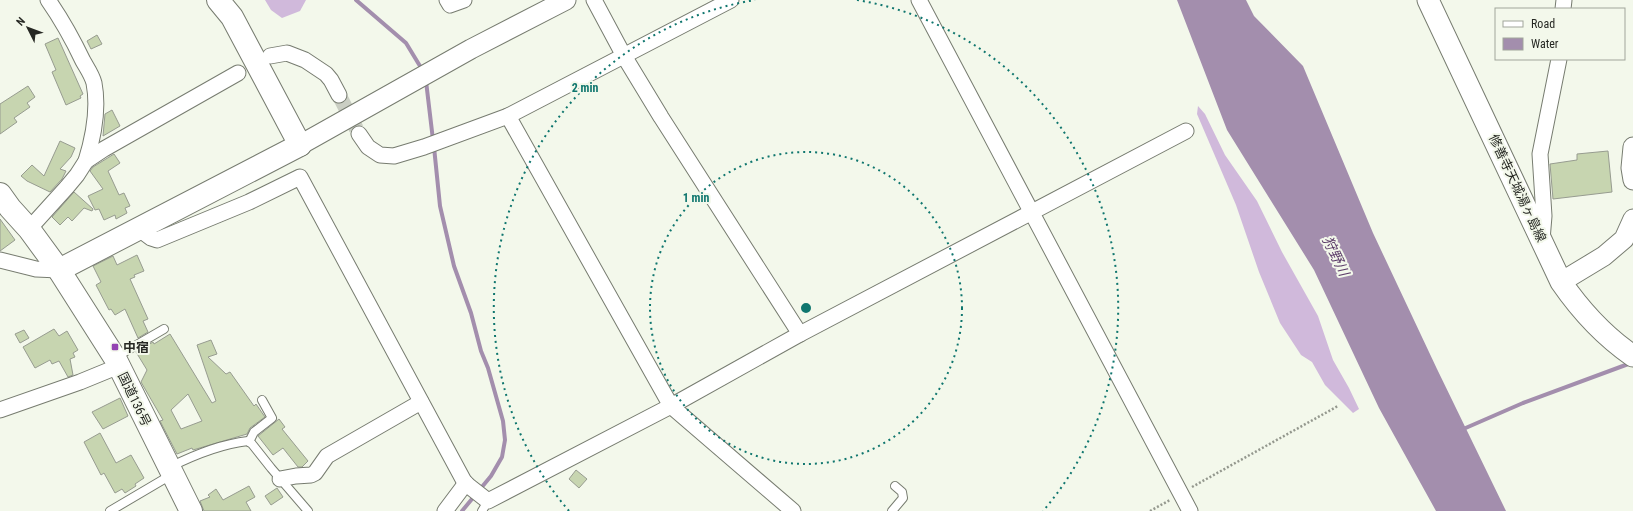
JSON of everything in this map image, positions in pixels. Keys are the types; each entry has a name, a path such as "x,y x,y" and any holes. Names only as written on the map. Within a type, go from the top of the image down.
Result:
{"highway":[{"path":"59,270 300,145 230,9 218,0"},
{"name":"国道136号","path":"0,194 10,208 29,229 59,270 117,362 192,511"}],"main road":[{"name":"修善寺天城湯ヶ島線","path":"1428,0 1561,282 1592,322 1630,354"}],"street":[{"path":"29,229 68,187 86,161 92,140 96,114 96,97 93,80 66,26 48,0"},
{"path":"447,0 450,5 464,0"},
{"path":"300,145 471,49 566,0"},
{"path":"594,0 624,56 661,118 800,334"},
{"path":"359,134 368,146 380,156 388,157 424,147 508,116 730,0"},
{"path":"919,0 1190,511"},
{"path":"270,56 287,53 310,63 326,74 339,95"},
{"path":"1542,240 1544,216 1540,154 1559,60"},
{"path":"86,161 118,141 238,73"},
{"path":"508,116 671,406 793,511"},
{"path":"139,229 157,240 249,202 300,177 421,402 467,484 485,504 671,406 800,334 1186,130"},
{"path":"1633,147 1631,168 1633,180"},
{"path":"1561,282 1604,256 1624,239 1633,219"},
{"path":"0,260 36,269 59,270"},
{"path":"0,410 80,382 117,362"},
{"path":"280,479 311,475 315,473 327,456 421,402"},
{"path":"445,511 467,484"}],"lane":[{"path":"117,362 164,329"},
{"path":"249,442 254,432 272,418 262,400"},
{"path":"110,511 171,471 186,459 222,447 249,442"},
{"path":"249,442 308,511"},
{"path":"892,511 903,498 902,492 895,486"}],"path":[{"path":"1150,511 1338,406"}],"shaded area":[{"path":"265,0 306,0 300,11 282,18 271,10"},
{"path":"1198,106 1205,114 1225,155 1257,201 1282,252 1318,316 1333,360 1359,409 1353,413 1325,385 1312,362 1301,355 1280,323 1259,272 1236,205 1197,114"}],"water":[{"name":"狩野川","path":"1177,0 1246,0 1254,16 1303,66 1373,233 1506,511 1436,511 1379,408 1314,270 1227,130"}],"building":[{"path":"97,35 102,44 91,49 87,41"},
{"path":"58,38 83,94 80,96 81,98 66,105 52,72 56,70 45,44"},
{"path":"28,86 35,97 27,103 30,107 14,118 17,122 0,134 0,104"},
{"path":"112,110 120,126 103,136 105,114"},
{"path":"60,141 75,148 71,157 60,169 66,171 62,179 50,192 27,181 21,176 32,165 44,176"},
{"path":"1608,151 1612,192 1553,199 1550,164 1577,160 1577,154"},
{"path":"114,154 120,163 108,171 119,195 124,193 130,206 125,208 127,213 116,219 115,215 104,220 99,209 95,210 88,196 103,189 90,171 93,167"},
{"path":"74,192 93,209 92,211 84,208 72,221 68,217 60,225 52,217"},
{"path":"0,219 15,240 0,251"},
{"path":"137,255 144,271 134,275 135,277 130,279 148,319 143,321 148,332 138,338 125,309 115,315 111,309 109,310 96,285 101,282 93,266 113,256 117,265"},
{"path":"54,329 59,336 67,331 78,350 73,353 75,357 70,359 73,375 68,377 59,361 52,364 50,360 35,368 23,347"},
{"path":"24,330 29,338 20,343 15,334"},
{"path":"170,334 212,403 216,401 197,345 211,340 217,354 208,357 226,374 230,372 254,406 256,404 265,417 250,428 247,434 193,450 192,448 177,454 160,421 163,420 141,382 147,370 136,352 153,342 154,344","holes":["188,394 202,421 181,429 171,410"]},
{"path":"120,398 128,416 103,429 92,412"},
{"path":"279,419 285,427 282,429 308,461 302,467 298,467 283,448 273,455 258,436"},
{"path":"100,433 116,463 131,455 144,478 135,484 136,486 125,493 122,489 115,493 104,473 101,475 84,442"},
{"path":"576,470 587,479 579,488 569,479"},
{"path":"249,486 255,497 246,502 251,511 204,511 200,501 210,497 208,495 216,489 223,500"},
{"path":"277,488 283,497 271,505 265,496"}],"waterway":[{"path":"356,0 406,43 423,71"},
{"path":"426,81 433,140"},
{"path":"434,147 440,206 454,266 471,313 481,351 488,368 503,421 505,440 502,457 491,476 462,511"},
{"path":"1461,430 1523,403 1631,363"}],"tunnel":[{"path":"339,95 359,134"}],"place":[{"name":"中宿","path":"115,347"}]}
